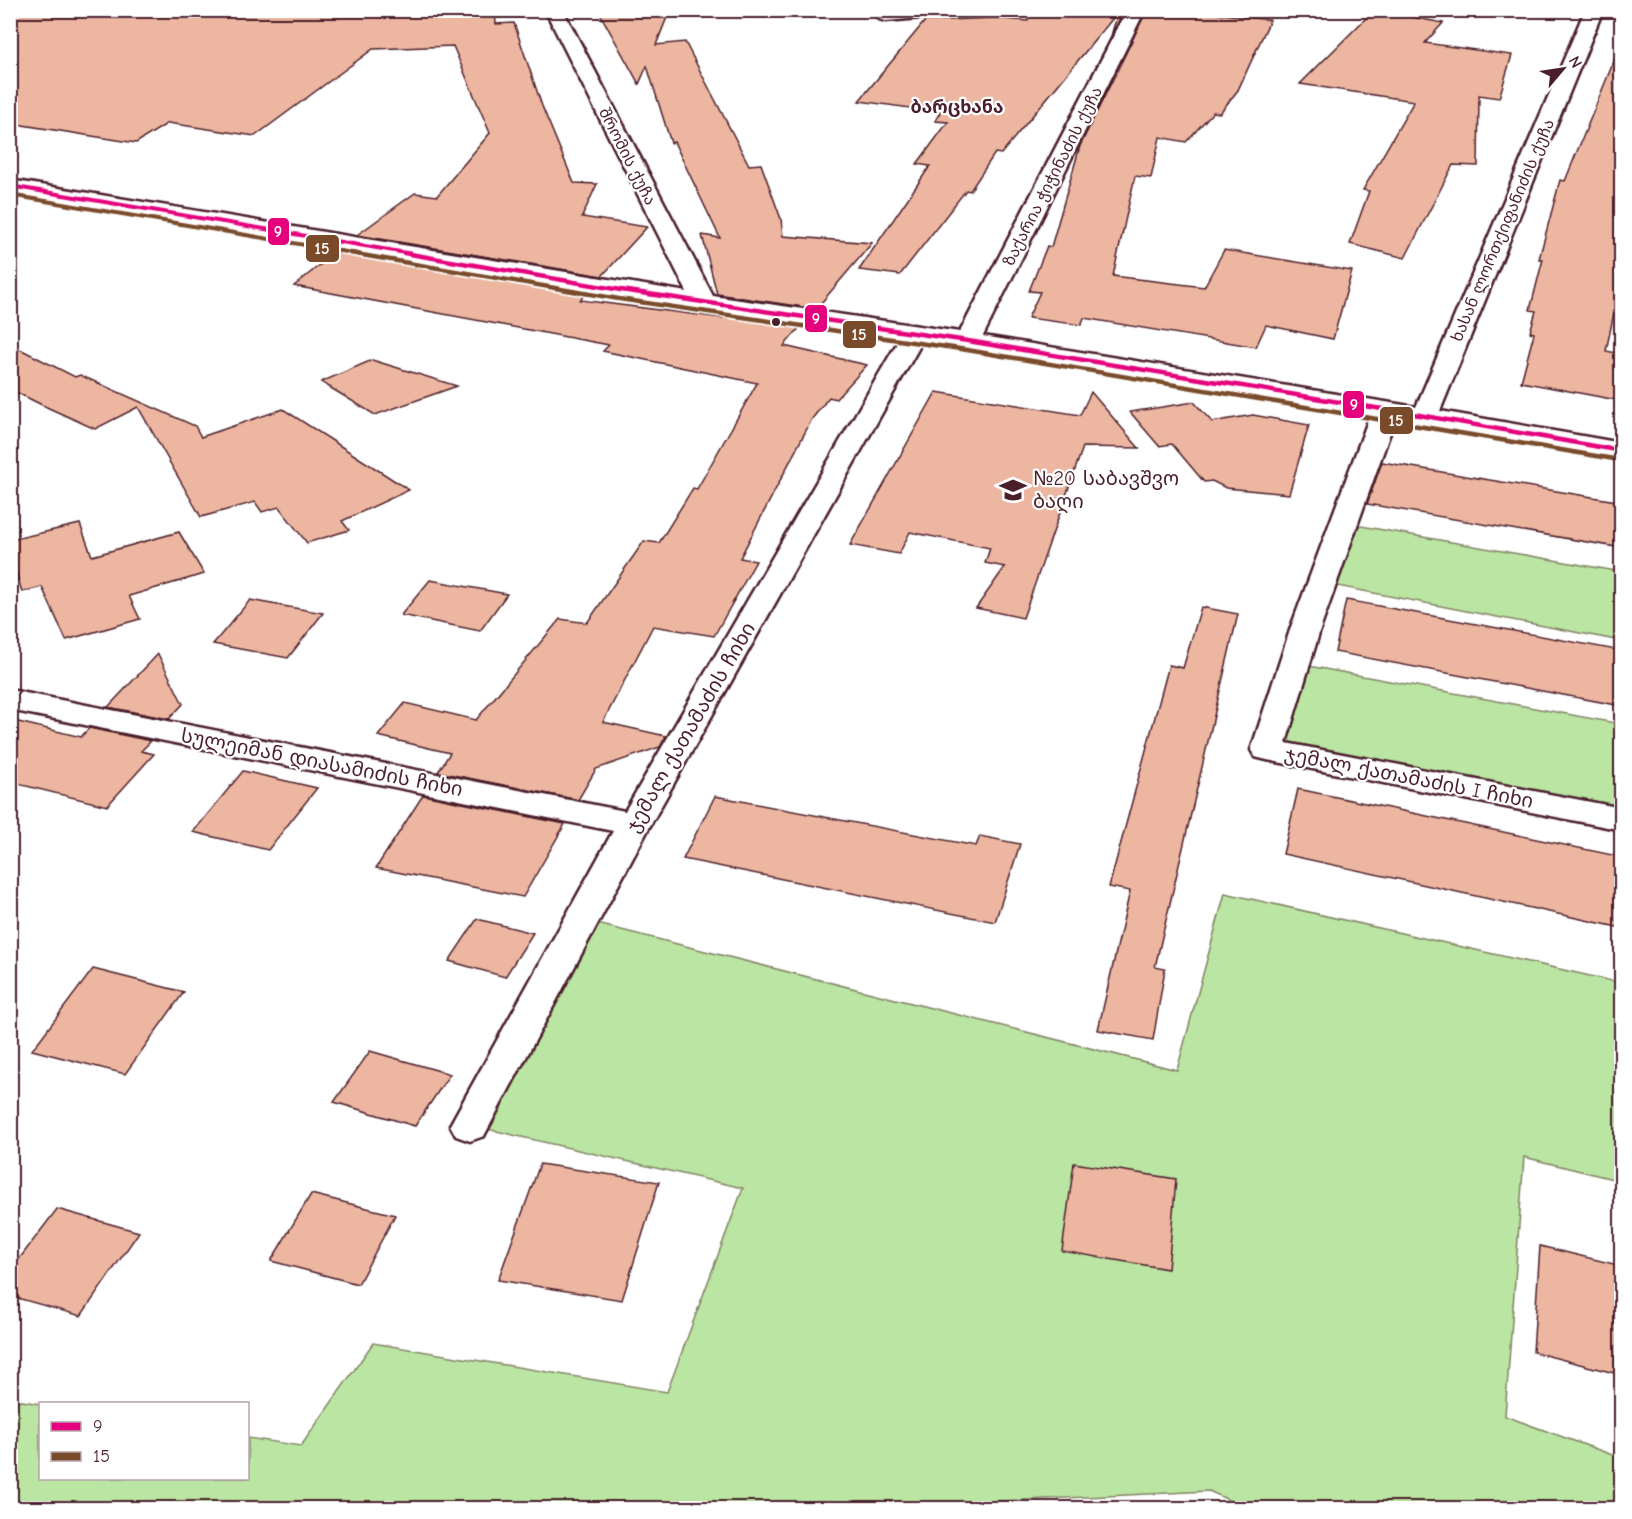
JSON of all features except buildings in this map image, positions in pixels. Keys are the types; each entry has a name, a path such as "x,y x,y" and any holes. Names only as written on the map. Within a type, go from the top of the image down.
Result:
{"street":[{"name":"შრომის ქუჩა","path":"554,10 704,302"},
{"path":"885,15 957,10"},
{"name":"ზაქარია ჭიჭინაძის ქუჩა","path":"968,341 1136,10"},
{"name":"ხასან ლორთქიფანიძის ქუჩა","path":"1425,416 1594,10"},
{"path":"10,186 609,288 968,341 1425,416 1622,451"},
{"name":"ჯემალ ქათამაძის ჩიხი","path":"470,1125 634,824 915,333"},
{"name":"ჯემალ ქათამაძის I ჩიხი","path":"1385,410 1306,627 1268,750 1622,819"},
{"name":"სულეიმან დიასამიძის ჩიხი","path":"10,700 634,824"}],"green space":[{"path":"1344,523 1621,572 1621,641 1322,583"},
{"path":"1298,664 1621,724 1621,819 1267,750"},
{"path":"1225,893 1621,983 1621,1181 1524,1157 1505,1416 1621,1458 1621,1508 1246,1508 1209,1491 886,1508 11,1508 10,1399 39,1404 39,1480 249,1480 249,1438 301,1446 373,1343 667,1392 743,1188 470,1125 582,920 1177,1070"}],"transit line":[{"name":"9","path":"10,186 621,290 968,341 1425,416 1622,451"},
{"name":"15","path":"10,195 619,299 967,350 1620,460"}],"place":[{"name":"№20 საბავშვო ბაღი","path":"1013,490"}],"district":[{"name":"ბარცხანა","path":"957,107"}]}
